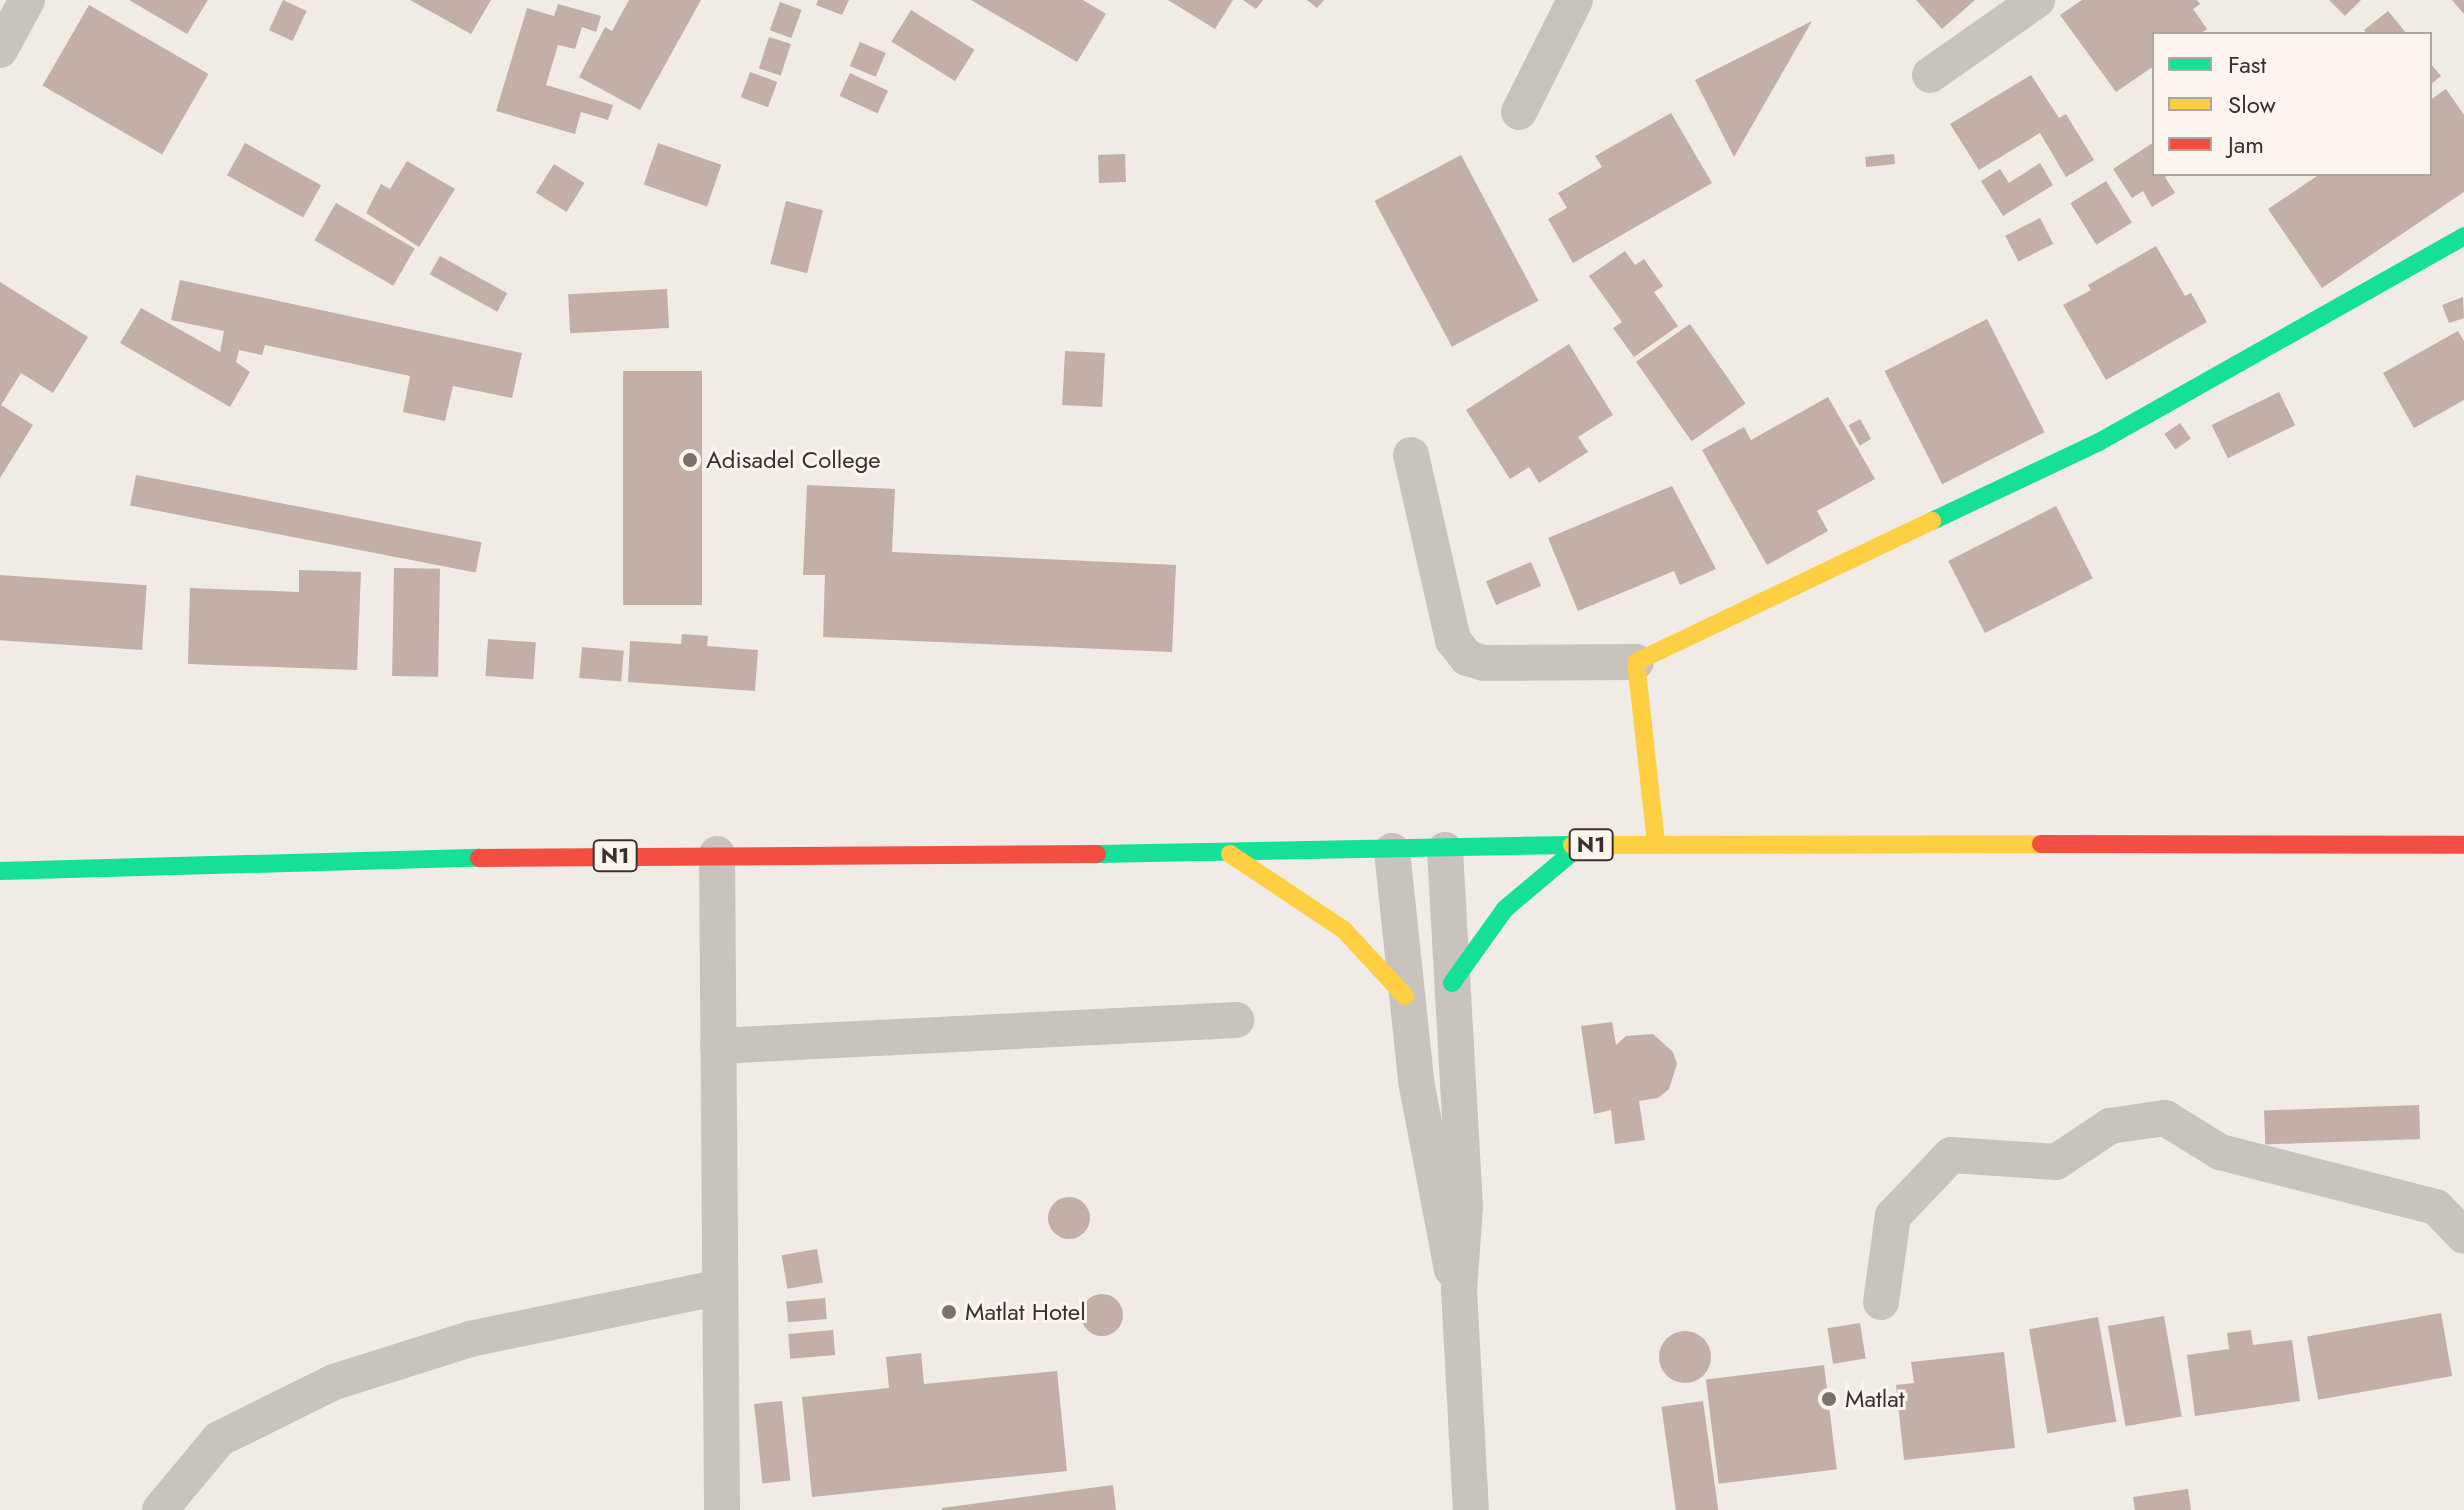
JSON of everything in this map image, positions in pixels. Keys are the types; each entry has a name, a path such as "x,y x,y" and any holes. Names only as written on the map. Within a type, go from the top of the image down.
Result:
{"main road":[{"path":"1656,843 1636,662 2099,442 2464,236"},
{"name":"N1","path":"0,871 717,854 1230,854 1656,843 2464,845"},
{"path":"1452,983 1505,909 1581,845"},
{"path":"1230,854 1303,898 1344,930 1405,996"}],"street":[{"path":"0,50 27,0"},
{"path":"1519,112 1575,0"},
{"path":"1930,75 2037,0"},
{"path":"1411,455 1453,640 1467,658 1484,663 1636,662"},
{"path":"1445,850 1465,1207 1459,1290 1471,1510"},
{"path":"1392,851 1405,996 1444,1251 1459,1290"},
{"path":"717,854 722,1510"},
{"path":"718,1046 1236,1020"},
{"path":"1881,1302 1893,1216 1951,1155 2056,1162 2110,1126 2165,1118 2220,1152 2450,1204 2464,1236"},
{"path":"160,1510 219,1439 334,1382 470,1339 720,1287"}],"building":[{"path":"129,0 208,0 187,34"},
{"path":"283,0 307,11 293,41 269,30"},
{"path":"410,0 491,0 471,34"},
{"path":"629,0 701,0 640,110 579,77 605,27 612,31"},
{"path":"818,0 849,0 842,15 816,5"},
{"path":"971,0 1083,0 1106,14 1077,62"},
{"path":"1168,0 1233,0 1215,29"},
{"path":"1243,0 1263,0 1256,9"},
{"path":"1307,0 1324,0 1317,8"},
{"path":"1916,0 1975,0 1942,29"},
{"path":"2082,0 2197,0 2200,4 2193,9 2207,29 2203,32 2152,32 2152,67 2116,92 2060,15"},
{"path":"2329,0 2361,0 2345,16"},
{"path":"2452,0 2464,0 2464,14"},
{"path":"780,2 802,10 791,38 770,30"},
{"path":"558,4 601,16 596,32 582,27 575,49 558,45 546,85 613,105 608,120 581,112 575,134 496,111 527,8 554,16"},
{"path":"89,5 209,74 162,155 43,86"},
{"path":"911,10 975,50 955,81 891,41"},
{"path":"2388,11 2405,32 2366,32 2364,30"},
{"path":"1812,21 1734,157 1695,80"},
{"path":"769,37 791,44 781,75 759,68"},
{"path":"860,42 886,53 876,77 850,66"},
{"path":"2432,65 2441,76 2432,83"},
{"path":"750,72 777,82 768,107 741,97"},
{"path":"850,73 888,91 877,113 839,96"},
{"path":"2031,75 2059,118 2066,114 2094,160 2066,177 2040,133 1979,170 1950,124"},
{"path":"2446,89 2464,115 2464,192 2322,288 2268,209 2317,176 2432,176 2432,99"},
{"path":"1671,113 1712,183 1573,263 1548,219 1567,208 1558,193 1602,167 1595,156"},
{"path":"245,143 321,185 303,218 227,175"},
{"path":"658,143 721,165 707,206 644,185"},
{"path":"2152,143 2152,176 2166,176 2175,193 2152,207 2143,191 2132,198 2113,169"},
{"path":"1125,154 1126,182 1099,183 1098,155"},
{"path":"1894,154 1895,164 1866,167 1865,157"},
{"path":"1461,155 1538,301 1452,347 1374,201"},
{"path":"407,161 455,189 419,247 366,213 381,184 390,189"},
{"path":"2040,163 2053,185 2003,216 1981,181 2000,169 2009,183"},
{"path":"554,164 585,183 567,212 536,193"},
{"path":"2106,181 2132,223 2096,245 2070,203"},
{"path":"786,201 823,210 807,273 770,264"},
{"path":"336,203 415,249 393,286 314,240"},
{"path":"2040,218 2053,244 2018,262 2005,236"},
{"path":"2156,246 2185,296 2191,293 2207,322 2106,380 2063,305 2091,290 2088,285"},
{"path":"1625,251 1635,265 1644,259 1663,286 1654,292 1678,326 1634,357 1613,328 1622,322 1589,276"},
{"path":"440,256 507,293 497,312 430,274"},
{"path":"180,280 522,353 512,398 453,386 445,421 403,412 410,376 265,345 262,355 239,350 236,362 250,372 230,407 120,343 141,308 220,352 224,331 171,320"},
{"path":"0,282 88,337 53,393 21,373 1,405 33,425 0,478"},
{"path":"667,289 669,328 570,333 568,294"},
{"path":"2463,297 2464,318 2449,323 2442,305"},
{"path":"1987,319 2045,432 1942,484 1885,371"},
{"path":"1690,324 1746,403 1692,441 1636,362"},
{"path":"2458,331 2464,341 2464,400 2414,428 2383,373"},
{"path":"1569,344 1613,415 1578,437 1588,452 1539,483 1529,467 1510,479 1466,410"},
{"path":"1065,351 1105,353 1102,407 1062,405"},
{"path":"623,371 702,371 702,605 623,605"},
{"path":"2279,392 2295,425 2228,458 2212,425"},
{"path":"1828,397 1875,479 1817,511 1828,531 1767,565 1702,450 1744,427 1751,440"},
{"path":"1860,419 1871,439 1860,445 1849,425"},
{"path":"2180,423 2191,439 2175,449 2164,434"},
{"path":"136,475 482,542 476,573 130,505"},
{"path":"807,485 895,489 892,552 1176,565 1172,652 823,637 825,575 803,575"},
{"path":"1672,486 1716,569 1680,585 1674,571 1578,611 1548,538"},
{"path":"2056,506 2093,578 1985,633 1948,561"},
{"path":"1531,562 1541,586 1496,605 1486,581"},
{"path":"394,568 440,569 438,677 392,676"},
{"path":"299,570 361,572 357,670 188,664 190,588 299,592"},
{"path":"0,575 147,585 142,650 0,640"},
{"path":"682,634 708,636 707,646 758,650 755,691 628,682 630,641 681,644"},
{"path":"488,639 536,642 533,679 485,676"},
{"path":"582,647 624,651 621,682 579,678"},
{"path":"1612,1022 1616,1045 1626,1036 1653,1034 1673,1052 1677,1064 1669,1089 1658,1098 1639,1101 1645,1140 1615,1144 1611,1110 1594,1114 1581,1026"},
{"path":"2419,1105 2420,1139 2265,1144 2264,1110"},
{"path":"1069,1197 1084,1203 1090,1218 1084,1233 1069,1239 1054,1233 1048,1218 1054,1203"},
{"path":"817,1249 823,1282 787,1289 782,1255"},
{"path":"1102,1294 1117,1300 1123,1315 1117,1330 1102,1336 1087,1330 1081,1315 1087,1300"},
{"path":"825,1298 827,1319 788,1322 786,1301"},
{"path":"2441,1313 2452,1376 2318,1400 2307,1337"},
{"path":"2164,1316 2182,1416 2126,1426 2108,1326"},
{"path":"2098,1317 2116,1421 2047,1434 2029,1329"},
{"path":"1860,1323 1866,1359 1833,1364 1827,1328"},
{"path":"833,1330 835,1355 790,1359 788,1334"},
{"path":"2251,1330 2253,1345 2292,1340 2300,1401 2195,1416 2187,1355 2229,1349 2227,1333"},
{"path":"1685,1331 1703,1339 1711,1357 1703,1375 1685,1383 1667,1375 1659,1357 1667,1339"},
{"path":"2004,1352 2015,1448 1904,1460 1896,1385 1914,1383 1911,1362"},
{"path":"921,1353 924,1384 1057,1371 1067,1471 812,1497 802,1397 889,1388 886,1357"},
{"path":"1824,1365 1837,1469 1719,1484 1706,1380"},
{"path":"782,1401 790,1481 763,1483 754,1404"},
{"path":"1703,1401 1718,1510 1676,1510 1661,1407"},
{"path":"1113,1485 1116,1510 942,1510 942,1508"},
{"path":"2188,1489 2191,1510 2135,1510 2133,1497"}],"traffic: fast":[{"path":"1932,521 2099,442 2464,236"},
{"path":"1097,854 1572,845"},
{"path":"1452,983 1505,909 1581,845"},
{"path":"0,871 479,858"}],"traffic: slow":[{"path":"1656,843 1636,662 1932,521"},
{"path":"1572,845 2041,844"},
{"path":"1230,854 1344,930 1405,996"}],"traffic: jam":[{"path":"2041,844 2464,845"},
{"path":"479,858 1097,854"}],"place":[{"name":"Adisadel College","path":"690,460"},
{"name":"Matlat Hotel","path":"949,1312"},
{"name":"Matlat","path":"1829,1399"}]}
